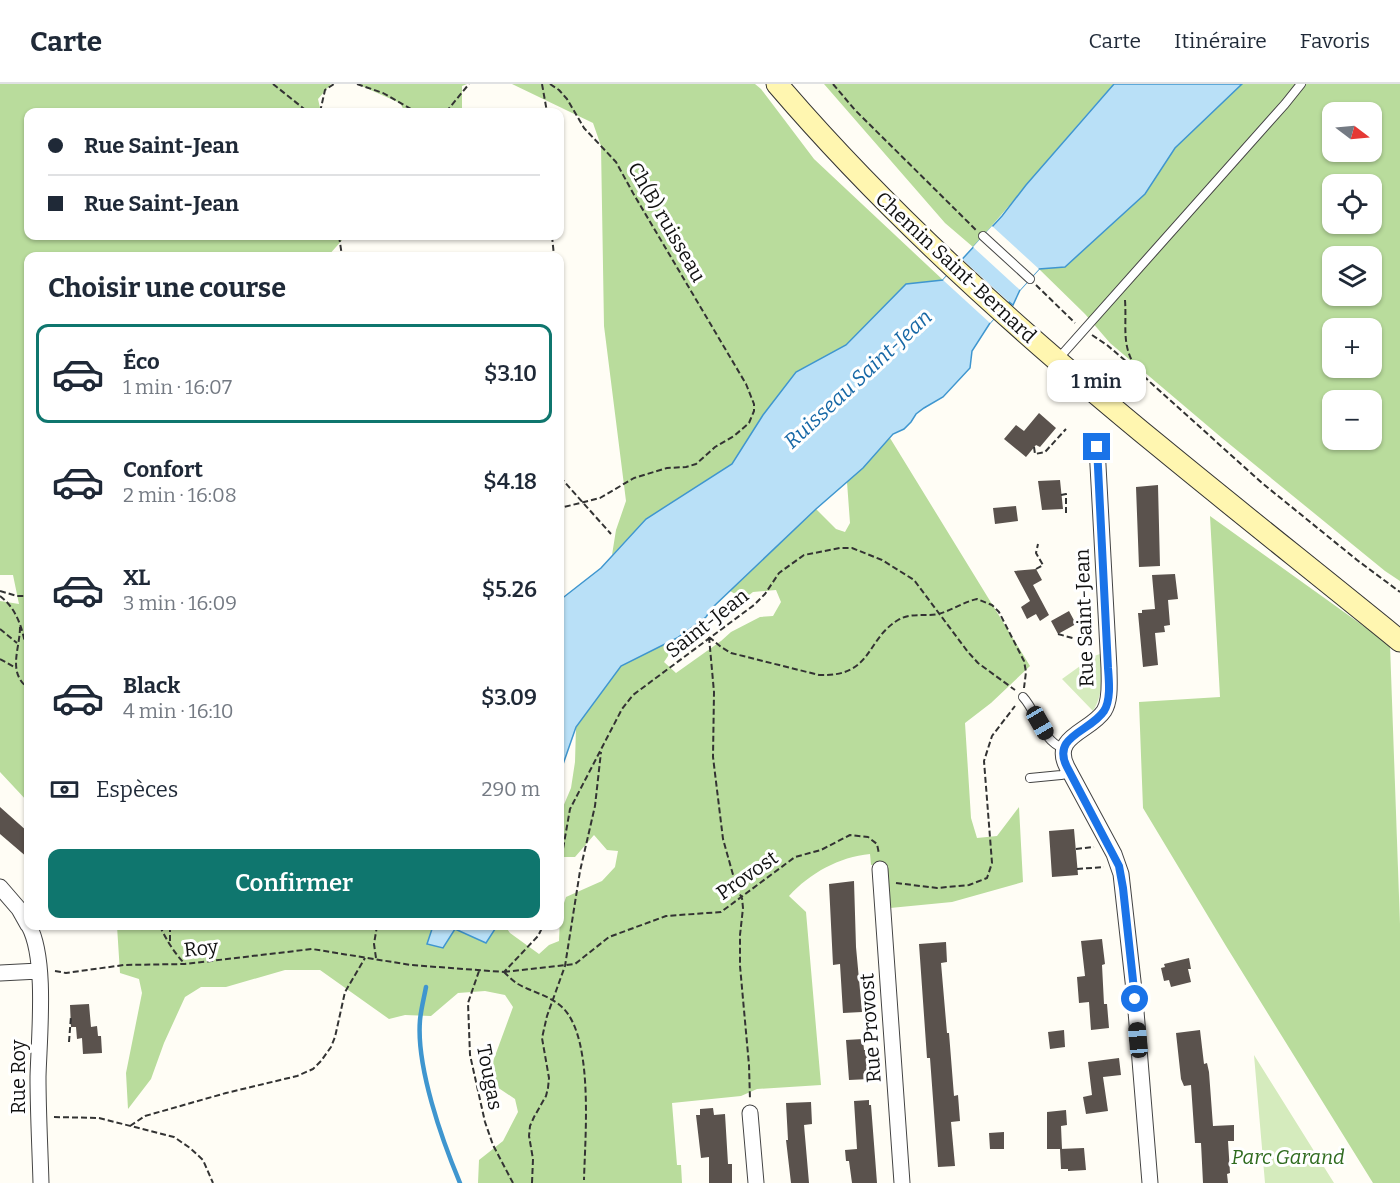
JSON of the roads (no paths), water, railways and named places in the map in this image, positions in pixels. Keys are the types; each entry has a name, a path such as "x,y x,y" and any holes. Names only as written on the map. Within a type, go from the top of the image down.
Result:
{"street":[{"name":"Chemin Saint-Bernard","path":"777,84 861,177 953,268 1001,311 1057,361 1400,641"},
{"name":"Rue Saint-Jean","path":"1063,748 1068,741 1101,715 1106,707 1108,694 1097,447"},
{"path":"1063,748 1063,761 1119,866 1134,988 1150,1183"},
{"name":"Rue Provost","path":"880,876 902,1183"},
{"name":"Rue Roy","path":"0,887 24,917"},
{"name":"Rue Roy","path":"31,930 36,943 39,970 41,1183"},
{"path":"0,974 39,970"},
{"path":"750,1113 756,1183"}],"lane":[{"path":"1057,361 1286,104 1301,84"},
{"path":"983,236 1030,279"},
{"path":"1023,697 1049,738 1057,746 1063,748"},
{"path":"1030,778 1070,773"}],"water":[{"path":"1114,84 1242,84 1175,148 1145,194 1065,267 1039,269 1020,290 1013,305 1009,302 990,323 972,351 970,368 943,397 916,414 904,429 893,434 863,468 816,509 712,608 706,617 677,638 621,666 576,727 564,762 564,597 601,568 646,519 732,464 763,415 796,372 846,345 906,284 943,280 1002,216"},
{"path":"432,930 454,930 443,948 427,944"},
{"path":"457,930 494,930 486,943"}],"waterway":[{"name":"Ruisseau Saint-Jean","path":"426,987 420,1020 422,1059 438,1125 460,1183"}],"park label":[{"name":"Parc Garand","path":"1288,1157"}]}
